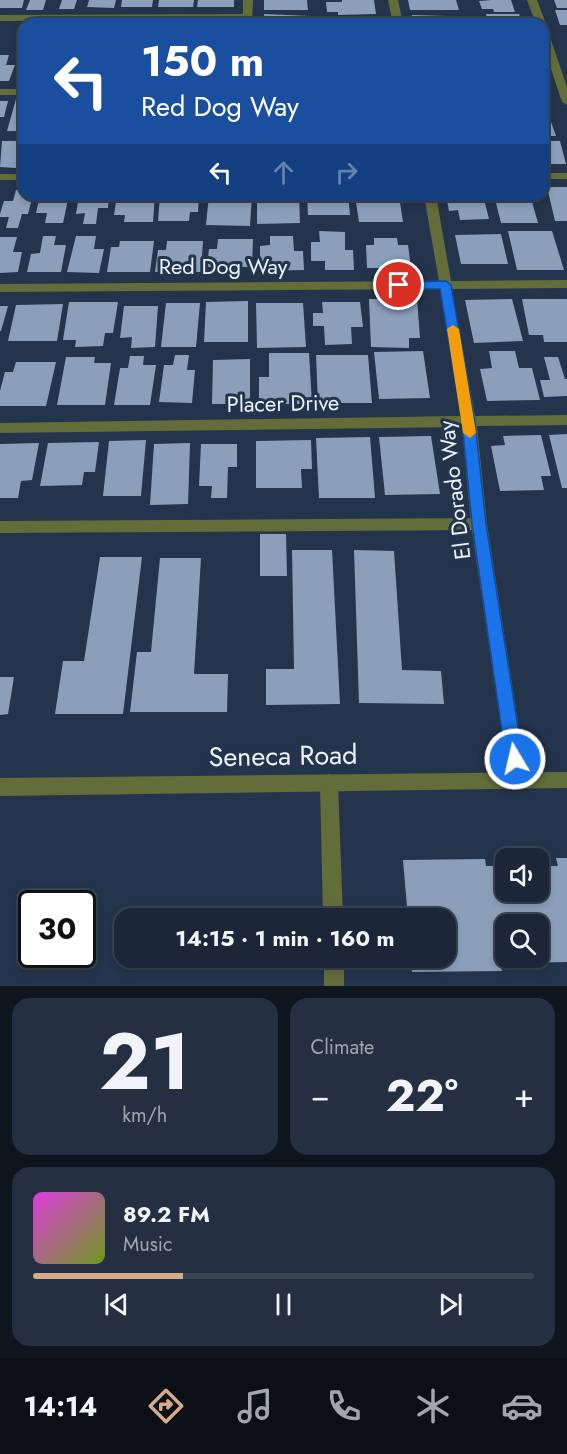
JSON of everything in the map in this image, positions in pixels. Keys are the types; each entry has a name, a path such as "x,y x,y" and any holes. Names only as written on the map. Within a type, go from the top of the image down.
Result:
{"street":[{"path":"247,18 248,0"},
{"path":"393,0 397,18"},
{"path":"532,0 539,18"},
{"path":"0,18 18,18"},
{"path":"549,49 567,102"},
{"path":"0,93 18,92"},
{"path":"549,176 567,176"},
{"path":"0,177 18,177"},
{"name":"El Dorado Way","path":"431,201 469,422 479,524 518,780"},
{"name":"Red Dog Way","path":"0,288 567,284"},
{"name":"Placer Drive","path":"0,428 567,420"},
{"path":"0,527 479,524"},
{"name":"Seneca Road","path":"0,788 567,780"},
{"path":"329,783 333,908"},
{"path":"334,968 334,986"}],"building":[{"path":"0,0 24,0 22,8 0,8"},
{"path":"30,0 46,0 43,10 26,10"},
{"path":"62,0 77,0 74,9 59,9"},
{"path":"89,0 116,0 114,8 87,7"},
{"path":"122,0 153,0 152,7 121,7"},
{"path":"159,0 194,0 193,7 158,7"},
{"path":"198,0 234,0 234,7 197,7"},
{"path":"264,0 307,0 308,10 264,10"},
{"path":"342,0 374,0 376,14 338,15 338,12 327,12 326,2 342,2"},
{"path":"408,0 456,0 459,10 410,10"},
{"path":"511,0 515,12 494,12 493,9 482,9 479,1"},
{"path":"554,0 567,0 567,8 557,8"},
{"path":"555,10 567,10 567,25 560,25"},
{"path":"264,14 310,16 310,18 264,18"},
{"path":"486,14 519,14 521,18 487,18"},
{"path":"412,15 446,16 447,18 412,18"},
{"path":"0,55 9,55 6,65 15,65 9,81 0,81"},
{"path":"16,99 18,99 18,131 7,131"},
{"path":"0,101 8,101 4,117 0,117"},
{"path":"549,116 556,136 549,136"},
{"path":"2,141 18,141 16,168 0,167"},
{"path":"549,141 560,141 566,164 549,164"},
{"path":"549,187 567,187 567,221 555,221"},
{"path":"16,190 18,190 18,201 31,201 28,214 22,214 18,228 6,228 9,217 0,217 0,214 4,201 13,201"},
{"path":"39,201 68,201 63,223 45,223 47,213 36,213"},
{"path":"78,201 109,201 108,208 98,208 96,224 83,224 85,213 76,214"},
{"path":"116,201 155,201 153,222 124,222 125,215 114,215"},
{"path":"160,201 199,201 198,212 190,212 189,221 158,221"},
{"path":"208,201 252,201 250,226 206,225"},
{"path":"257,201 299,201 300,223 257,224"},
{"path":"307,201 349,201 350,215 308,215"},
{"path":"356,201 400,201 403,222 359,222"},
{"path":"447,201 484,201 489,219 460,220 458,210 449,211"},
{"path":"496,201 532,201 538,223 501,223"},
{"path":"319,231 345,232 345,250 353,250 354,270 325,270 325,261 311,261 311,242 320,242"},
{"path":"508,231 552,231 564,270 517,270"},
{"path":"501,234 508,264 461,264 455,235"},
{"path":"43,236 56,236 54,245 66,245 61,272 27,272 31,254 40,253"},
{"path":"76,236 96,236 94,249 104,249 99,273 67,272"},
{"path":"270,236 293,236 294,251 303,251 304,270 260,271 260,246 270,245"},
{"path":"0,237 17,237 13,252 22,252 18,272 0,273"},
{"path":"374,238 397,238 398,245 408,245 411,268 367,268 366,245 374,245"},
{"path":"218,239 253,239 252,267 207,267 209,249 217,249"},
{"path":"120,241 154,241 150,272 107,272 111,247 119,247"},
{"path":"167,241 203,241 201,272 155,272 158,250 166,250"},
{"path":"369,299 417,299 420,338 409,338 409,348 371,347"},
{"path":"512,299 523,341 474,343 465,300"},
{"path":"522,299 567,299 567,342 544,342 543,335 529,335"},
{"path":"248,301 248,342 204,342 206,302"},
{"path":"69,302 118,302 113,333 105,333 103,346 75,347 76,340 63,340"},
{"path":"322,302 360,302 363,327 351,327 352,344 325,345 324,326 313,326 313,313 323,313"},
{"path":"166,303 200,303 196,347 161,347"},
{"path":"256,303 303,303 306,347 257,348"},
{"path":"63,304 57,341 8,341 16,305"},
{"path":"0,306 8,306 1,331 0,331"},
{"path":"124,306 158,306 155,347 131,348 132,337 120,338"},
{"path":"423,351 430,398 379,399 374,352"},
{"path":"489,351 515,351 519,368 532,368 540,400 487,401 480,369 492,368"},
{"path":"269,353 309,353 312,404 259,404 259,377 269,377"},
{"path":"175,355 189,355 187,370 195,370 192,403 159,402 164,365 173,365"},
{"path":"316,355 368,355 372,403 318,403"},
{"path":"130,356 144,356 143,365 156,365 150,405 114,405 120,368 128,368"},
{"path":"66,357 95,357 94,363 111,363 105,405 57,405"},
{"path":"544,357 558,357 565,379 567,379 567,396 544,397 540,380 550,380"},
{"path":"250,359 250,404 212,404 213,360"},
{"path":"16,362 56,362 46,406 0,406 0,391 5,372 13,372"},
{"path":"567,434 567,488 562,488 549,435"},
{"path":"541,435 551,476 541,476 544,490 500,491 491,446 505,445 503,436"},
{"path":"431,436 440,494 385,495 379,437"},
{"path":"370,437 375,498 319,498 316,438"},
{"path":"146,440 141,496 103,496 109,441"},
{"path":"311,440 312,469 301,469 302,488 256,488 256,441"},
{"path":"99,442 95,472 84,472 82,485 40,486 48,443"},
{"path":"39,443 32,480 21,481 18,498 0,498 0,444"},
{"path":"190,443 188,504 150,505 154,444"},
{"path":"201,444 237,444 237,467 228,467 227,498 211,498 212,486 199,486"},
{"path":"260,534 286,534 287,576 260,576"},
{"path":"292,550 332,550 340,704 266,705 266,669 294,669"},
{"path":"354,550 394,551 402,670 441,671 444,704 359,703"},
{"path":"100,557 142,557 123,714 55,714 63,661 84,661"},
{"path":"160,558 201,558 194,674 228,674 227,712 130,712 137,652 151,652"},
{"path":"0,677 14,677 8,714 0,715"},
{"path":"556,858 567,858 567,962 549,962 549,914 495,914 495,968 501,968 502,971 412,972 412,968 456,968 456,908 407,908 403,860 485,859 486,866 495,866 495,902 549,902 549,866 558,866"}],"slow traffic":[{"path":"453,329 470,433"}],"route":[{"path":"399,285 446,285 469,422 479,524 515,759"}]}
